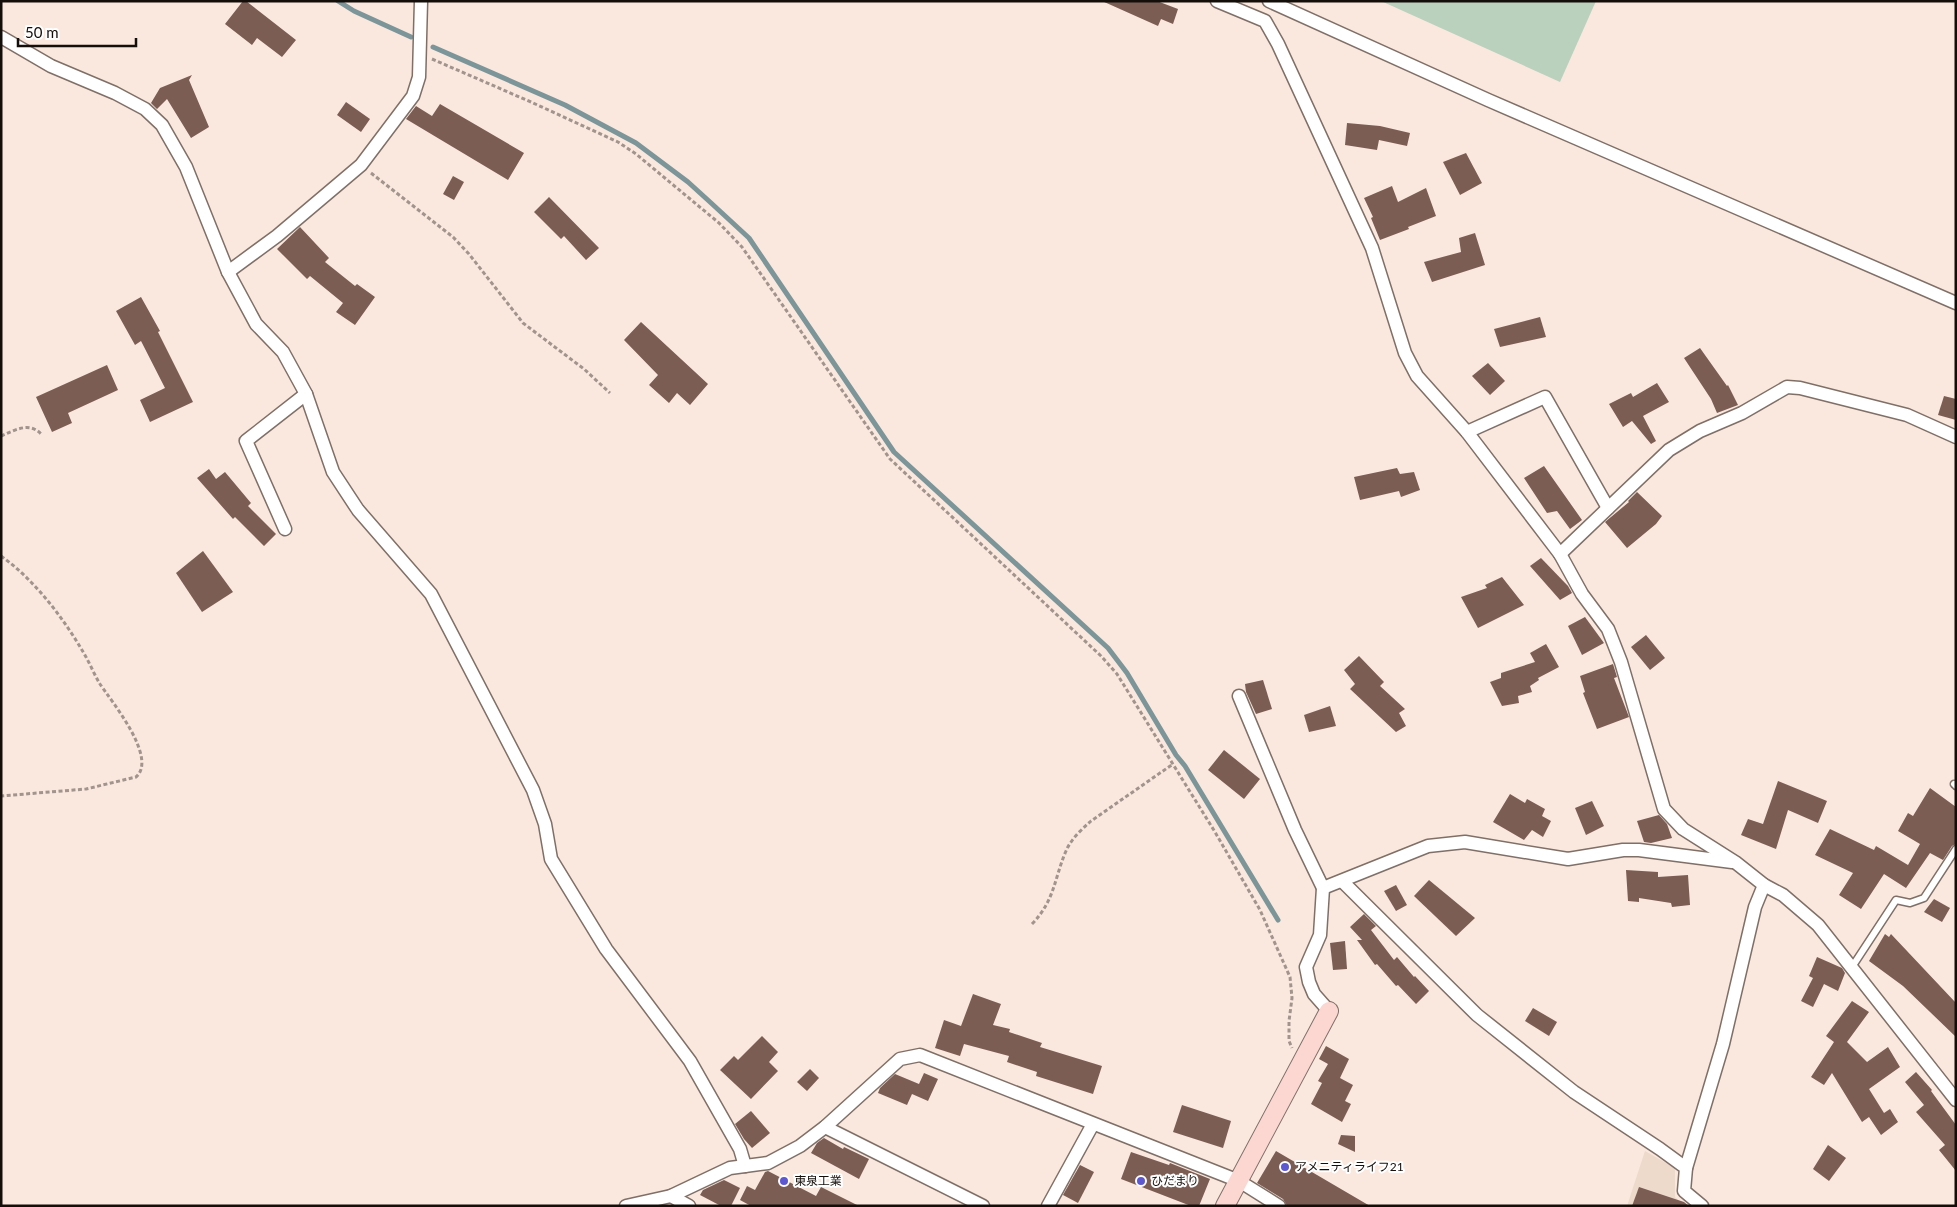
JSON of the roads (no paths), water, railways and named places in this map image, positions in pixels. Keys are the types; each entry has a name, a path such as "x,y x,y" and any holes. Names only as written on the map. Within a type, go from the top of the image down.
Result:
{"street":[{"path":"228,272 277,236 361,165 413,96 419,77 421,1"},
{"path":"1217,1 1265,21 1278,44 1372,248 1405,353 1417,376 1467,432 1560,554 1582,594 1608,629 1621,662 1664,809 1683,829 1735,862 1764,885 1783,895 1818,925 1956,1100"},
{"path":"1269,1 1488,100 1956,304"},
{"path":"1,37 51,66 115,93 145,109 162,125 186,167 228,272 256,324 283,352 306,394 334,472 358,510 431,594 533,790 545,824 551,859 606,949 690,1061 740,1149 745,1166"},
{"path":"1560,554 1669,450 1700,431 1742,413 1787,387 1800,388 1907,415 1956,437"},
{"path":"285,530 246,441 306,394"},
{"path":"1467,432 1545,397 1608,508"},
{"path":"1225,1206 1329,1011 1314,994 1306,967 1320,936 1323,888 1295,830 1239,696"},
{"path":"1323,888 1428,846 1465,842 1568,859 1623,850 1640,850 1688,858 1735,862"},
{"path":"1342,881 1477,1015 1574,1092 1686,1168"},
{"path":"1702,1206 1684,1191 1686,1168 1723,1044 1755,906 1764,885"},
{"path":"626,1206 671,1196 730,1168 768,1163 800,1146 825,1127 900,1058 920,1055 1239,1181 1279,1206"},
{"path":"1048,1206 1093,1124"},
{"path":"825,1127 984,1206"},
{"path":"671,1196 689,1206"}],"lane":[{"path":"1852,967 1896,900 1910,903 1924,898 1956,849"}],"waterway":[{"path":"338,1 354,11 411,37"},
{"path":"433,47 565,105 636,143 688,182 749,238 894,452 1108,648 1127,673 1278,920"}],"place":[{"name":"アメニティライフ21","path":"1285,1167"},
{"name":"東泉工業","path":"784,1181"},
{"name":"ひだまり","path":"1141,1181"}]}
